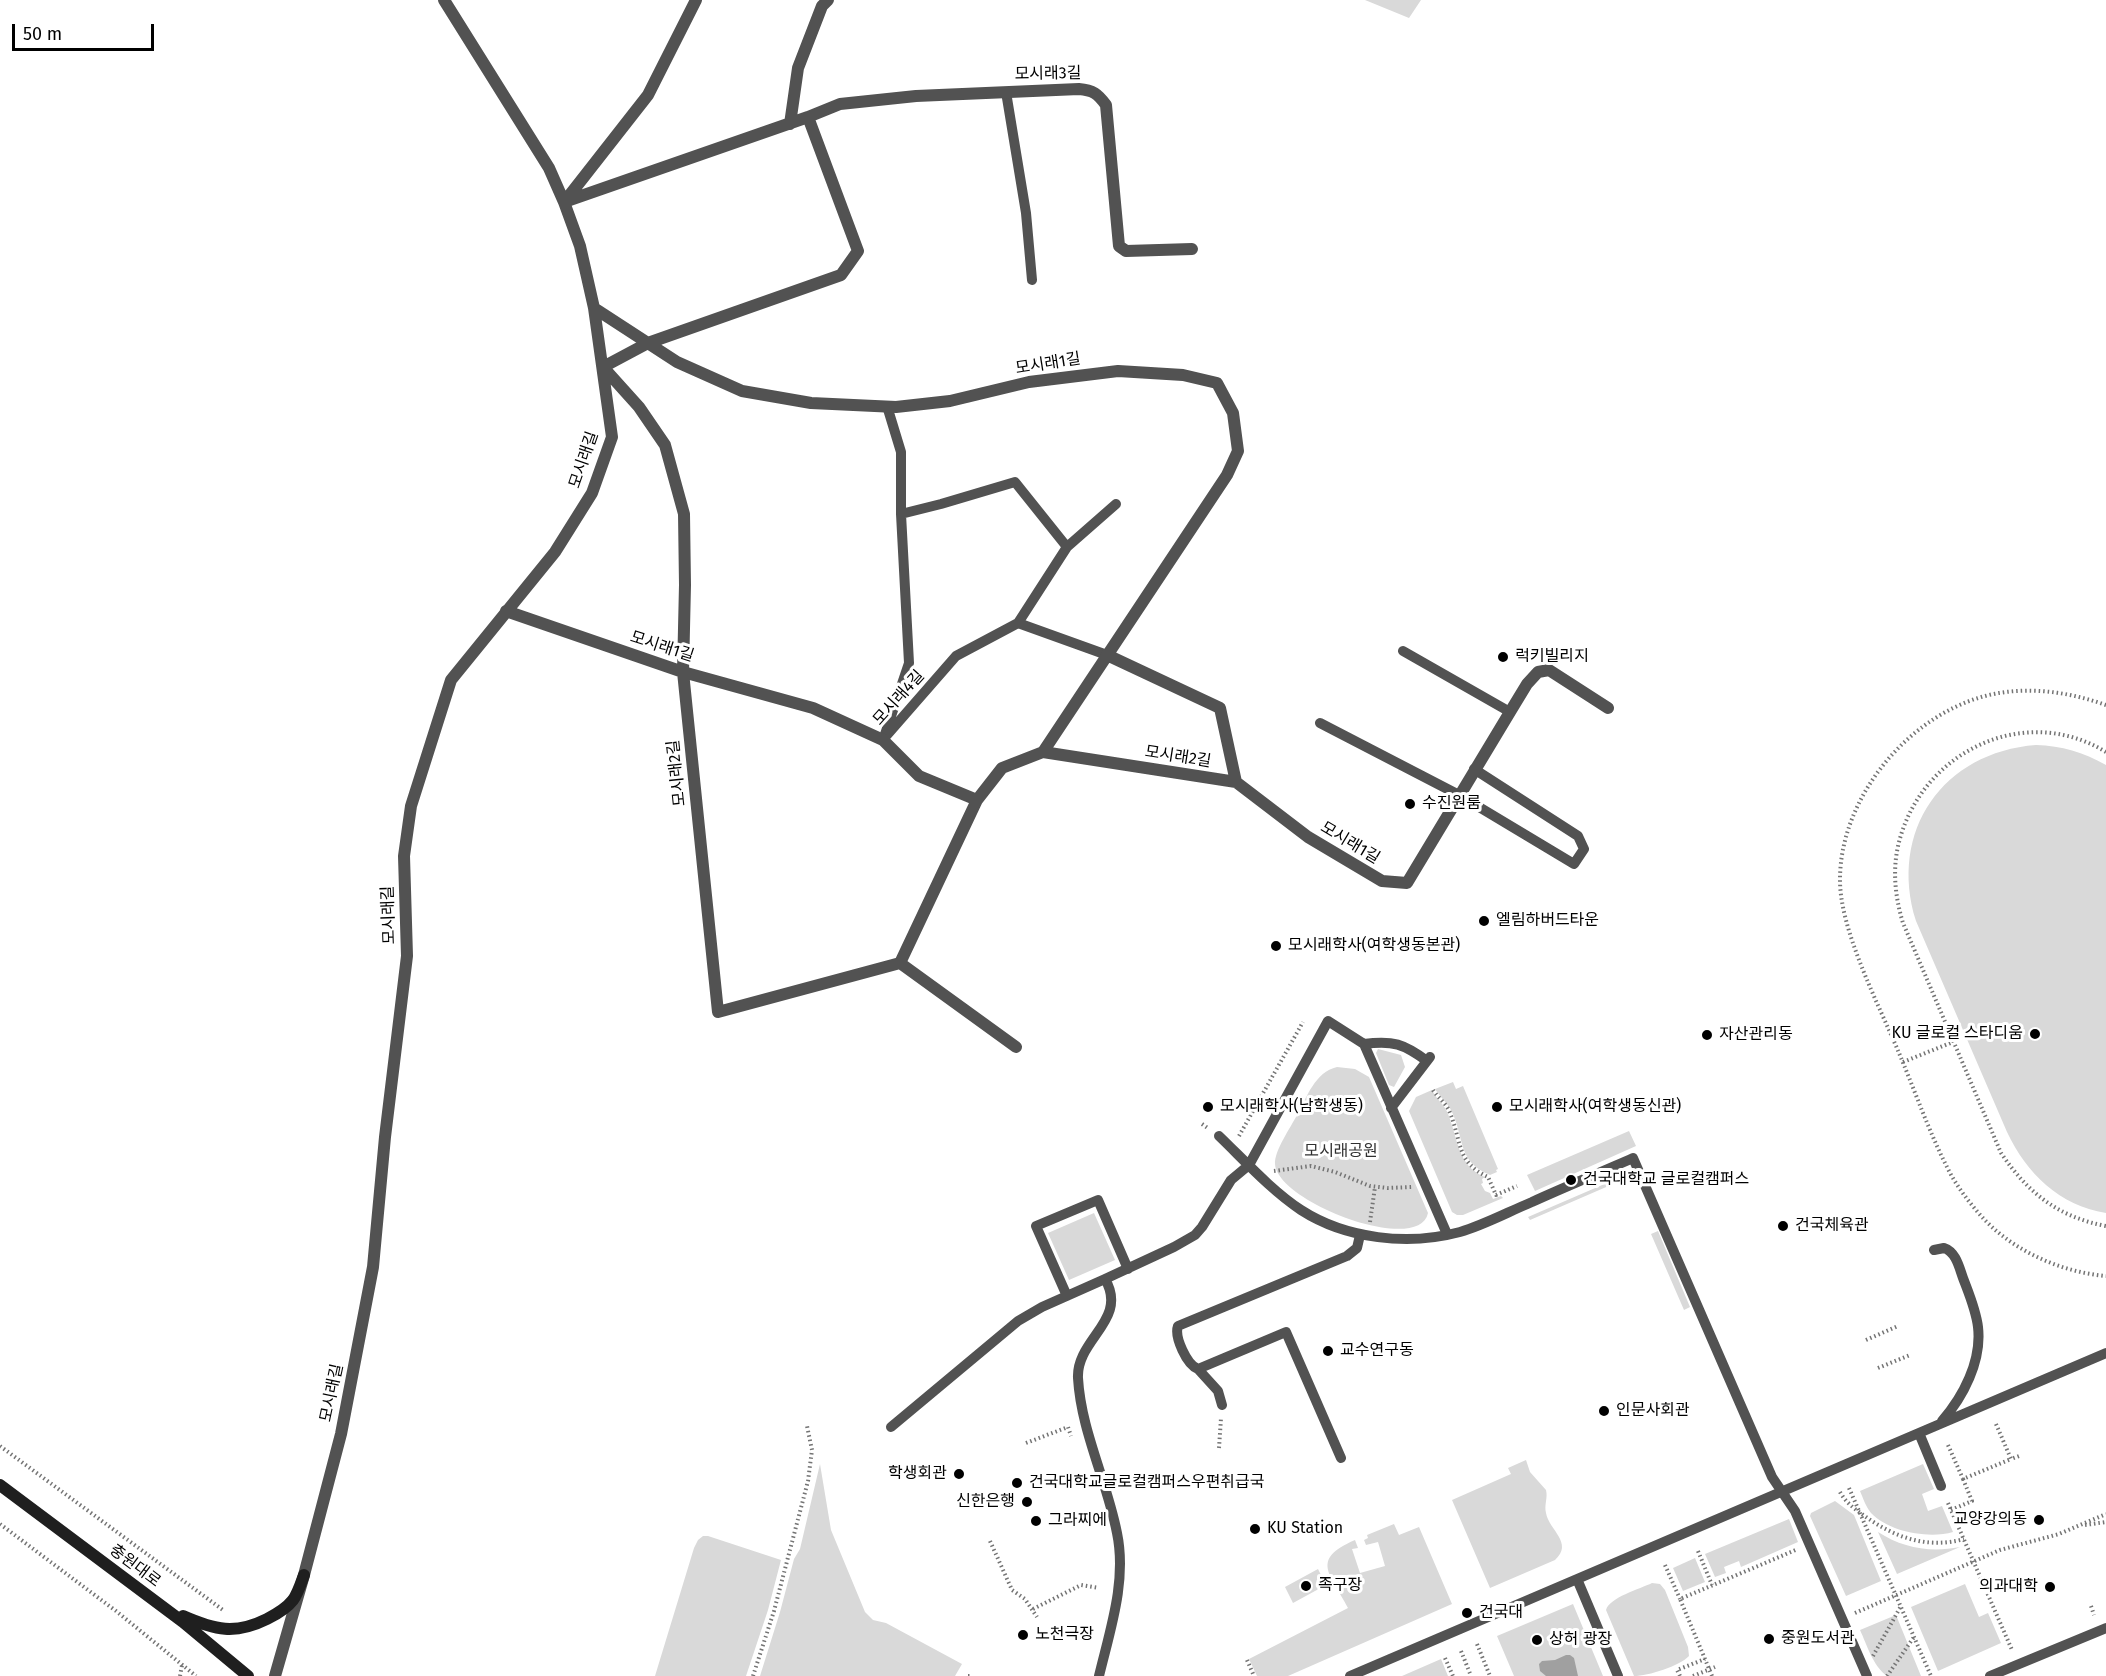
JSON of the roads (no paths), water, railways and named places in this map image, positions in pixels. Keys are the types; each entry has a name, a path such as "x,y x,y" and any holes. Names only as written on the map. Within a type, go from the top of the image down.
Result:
{"street":[{"name":"모시래길","path":"275,1676 304,1575 340,1434 373,1268 407,957 404,856 411,806 451,680 555,552 592,493 612,438 594,308 580,246 564,202 549,168 444,0"},
{"path":"564,202 648,95 696,0"},
{"path":"790,124 798,68 822,6 828,0"},
{"name":"모시래3길","path":"564,202 790,124 840,104 916,96 1079,88 1091,90 1099,95 1106,105 1119,246 1126,251 1192,249"},
{"path":"603,367 648,344 841,275 858,251 808,117"},
{"name":"모시래1길","path":"594,308 677,362 742,391 811,403 887,406 950,401 1029,382 1118,371 1183,375 1217,383 1233,413 1238,451 1227,475 1043,752"},
{"name":"모시래2길","path":"603,367 639,407 665,445 684,514 683,672 718,1012 900,963"},
{"name":"모시래1길","path":"506,611 683,672 813,708 883,740 919,776 977,800"},
{"path":"1107,655 1220,708 1236,782"},
{"name":"모시래1길","path":"1236,782 1308,837 1382,881 1407,883 1527,684 1538,672 1549,670 1608,708"},
{"path":"1016,1047 900,963 977,800 1002,768 1043,752"},
{"name":"모시래2길","path":"1043,752 1236,782"},
{"name":"충원대로","path":"0,1485 167,1610 248,1676"},
{"path":"167,1610 221,1629 251,1626 285,1609 294,1598 304,1575"}],"lane":[{"path":"1006,92 1026,213 1032,280"},
{"name":"모시래4길","path":"883,740 909,663 901,514 901,452 887,406"},
{"path":"901,514 1015,482 1067,547"},
{"name":"모시래4길","path":"883,740 956,656 1018,623 1067,547 1116,504"},
{"path":"1018,623 1107,655"},
{"path":"1403,651 1510,712"},
{"path":"1320,723 1459,795 1574,864 1584,849 1578,836 1474,770"},
{"path":"891,1427 1004,1330 1030,1313 1128,1269 1195,1235 1231,1180 1249,1165 1328,1021 1364,1044 1447,1234"},
{"path":"1364,1044 1382,1042 1397,1044 1429,1059 1391,1108"},
{"path":"1220,1136 1249,1165 1300,1209 1330,1225 1364,1236 1396,1238 1447,1234 1470,1228 1633,1158 1772,1477 1795,1511 1867,1676"},
{"path":"1067,1296 1036,1226 1098,1200 1128,1269"},
{"path":"1222,1405 1218,1391 1198,1369 1188,1362 1176,1333 1178,1326 1347,1256 1357,1248 1364,1236"},
{"path":"1934,1250 1947,1249 1954,1256 1971,1300 1978,1329 1978,1348 1972,1369 1963,1390 1940,1424"},
{"path":"1099,1676 1118,1596 1120,1553 1117,1532 1083,1414 1078,1378 1083,1355 1110,1310 1112,1298 1105,1279"},
{"path":"1198,1369 1286,1332 1341,1458"},
{"path":"1350,1676 2106,1353"},
{"path":"1918,1433 1941,1486"},
{"path":"1577,1578 1618,1676"},
{"path":"1990,1676 2106,1628"}],"place":[{"name":"럭키빌리지","path":"1503,657"},
{"name":"수진원룸","path":"1410,804"},
{"name":"엘림하버드타운","path":"1484,921"},
{"name":"모시래학사(여학생동본관)","path":"1276,946"},
{"name":"KU 글로컬 스타디움","path":"2035,1034"},
{"name":"자산관리동","path":"1707,1035"},
{"name":"모시래학사(남학생동)","path":"1208,1107"},
{"name":"모시래학사(여학생동신관)","path":"1497,1107"},
{"name":"건국대학교 글로컬캠퍼스","path":"1571,1180"},
{"name":"건국체육관","path":"1783,1226"},
{"name":"교수연구동","path":"1328,1351"},
{"name":"인문사회관","path":"1604,1411"},
{"name":"학생회관","path":"959,1474"},
{"name":"건국대학교글로컬캠퍼스우편취급국","path":"1017,1483"},
{"name":"신한은행","path":"1027,1502"},
{"name":"교양강의동","path":"2039,1520"},
{"name":"그라찌에","path":"1036,1521"},
{"name":"KU Station","path":"1255,1529"},
{"name":"족구장","path":"1306,1586"},
{"name":"의과대학","path":"2050,1587"},
{"name":"건국대","path":"1467,1613"},
{"name":"노천극장","path":"1023,1635"},
{"name":"중원도서관","path":"1769,1639"},
{"name":"상허 광장","path":"1537,1640"}],"park label":[{"name":"모시래공원","path":"1341,1152"}]}
